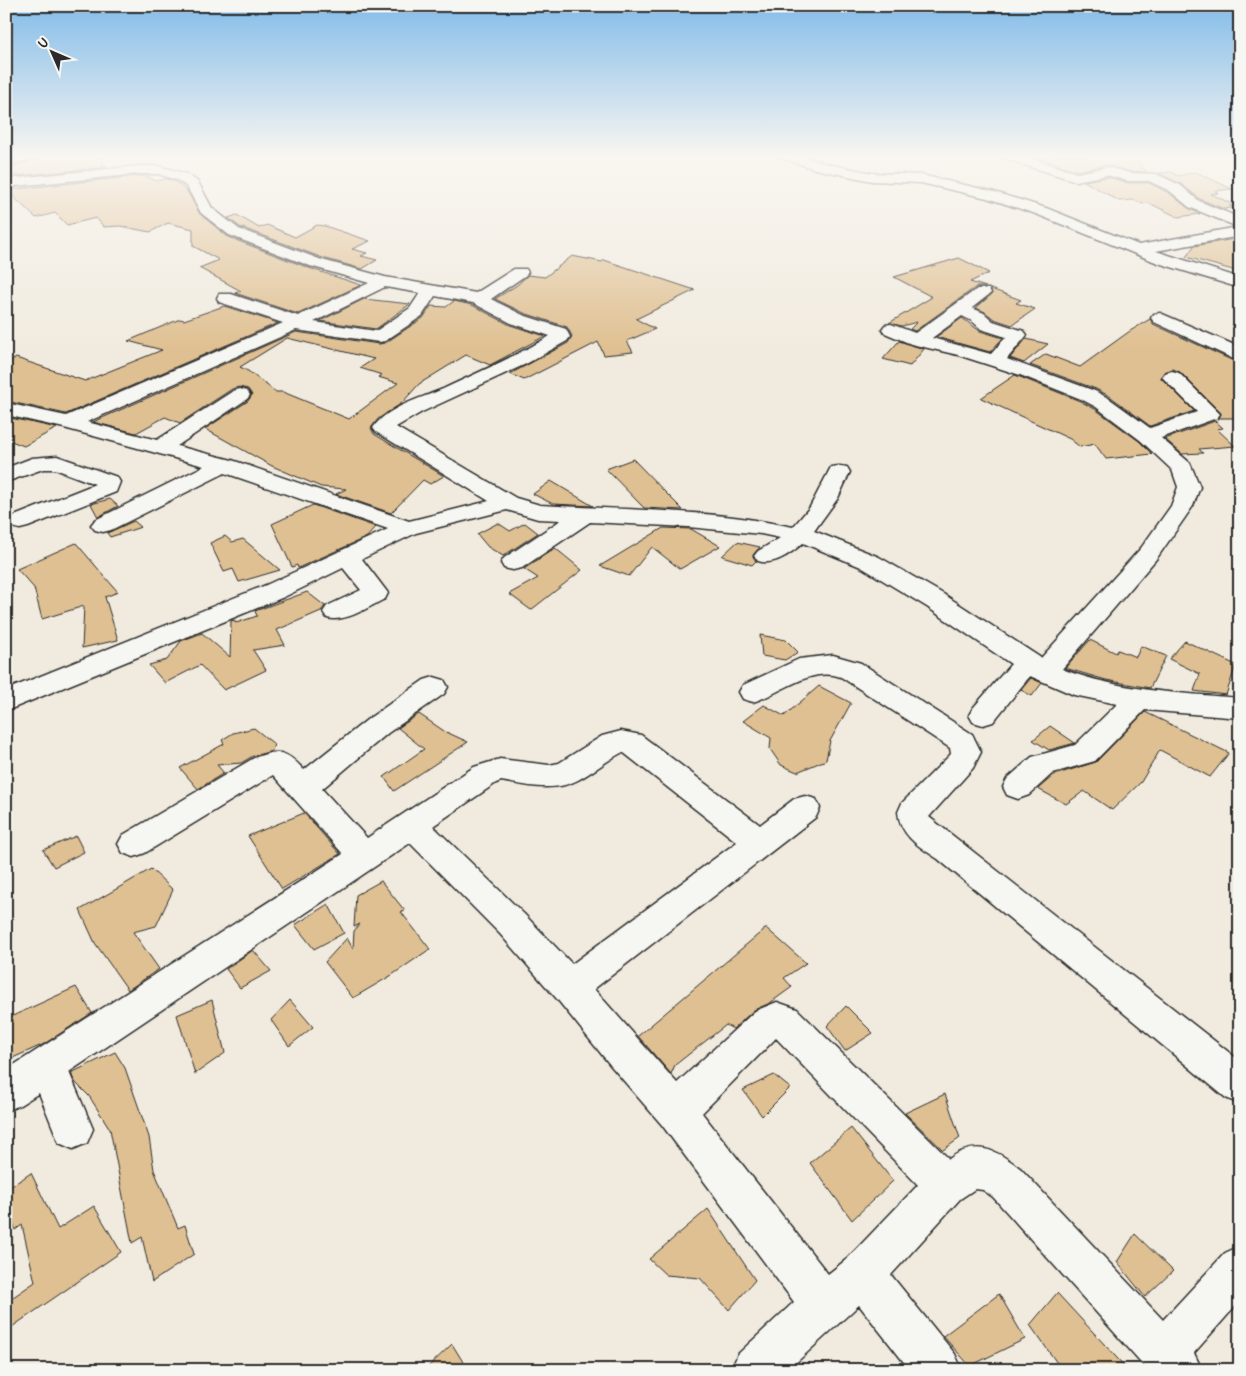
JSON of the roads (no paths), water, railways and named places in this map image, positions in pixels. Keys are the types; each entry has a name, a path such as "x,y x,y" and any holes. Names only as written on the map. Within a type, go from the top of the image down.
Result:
{"street":[{"path":"218,219 234,232 316,263 384,282 479,299 517,319 560,333 561,337 544,348 403,413 383,428 508,504 538,512 583,516 624,509 685,529 761,527 827,543 870,562 1036,667 1084,688 1139,699 1240,708"},
{"path":"1061,219 1136,250 1202,273 1240,283"},
{"path":"1136,250 1240,231"},
{"path":"479,299 520,272"},
{"path":"68,423 384,282"},
{"path":"224,298 295,323 379,337 416,312 430,290"},
{"path":"917,340 984,293"},
{"path":"959,309 978,317 987,325 1018,335 994,361"},
{"path":"1160,318 1226,348 1240,357"},
{"path":"891,329 917,340 994,361 1049,379 1088,395 1103,403 1147,436 1182,468 1189,487 1182,506 1148,554 1036,667 983,715"},
{"path":"1147,436 1210,414 1172,378"},
{"path":"161,447 240,395"},
{"path":"6,409 68,423 224,465 408,528"},
{"path":"6,476 48,461 57,462 109,482 108,487 95,493 20,522"},
{"path":"103,525 224,465"},
{"path":"766,556 780,549 798,535 834,489 839,472"},
{"path":"6,701 275,591 408,528 508,504"},
{"path":"513,563 583,516"},
{"path":"336,612 376,593 347,557"},
{"path":"754,692 809,666 833,664 851,670 962,742 966,752 963,760 913,812 912,819 916,826 949,850 1240,1084"},
{"path":"302,788 378,726 434,687"},
{"path":"1018,787 1034,770 1045,763 1074,758 1084,753 1139,699"},
{"path":"6,1092 485,774 500,770 549,776 566,773 612,744 621,742 631,743 760,842"},
{"path":"134,844 264,766 275,762 284,766 364,856"},
{"path":"570,987 805,808"},
{"path":"411,824 512,924 570,987 624,1053 676,1110 824,1305"},
{"path":"676,1110 759,1030 773,1019 778,1018 784,1021 946,1185"},
{"path":"47,1065 73,1129"},
{"path":"754,1370 824,1305 862,1274 946,1185 970,1168 991,1171 1007,1183 1172,1361 1240,1268"},
{"path":"862,1274 939,1370"}]}
